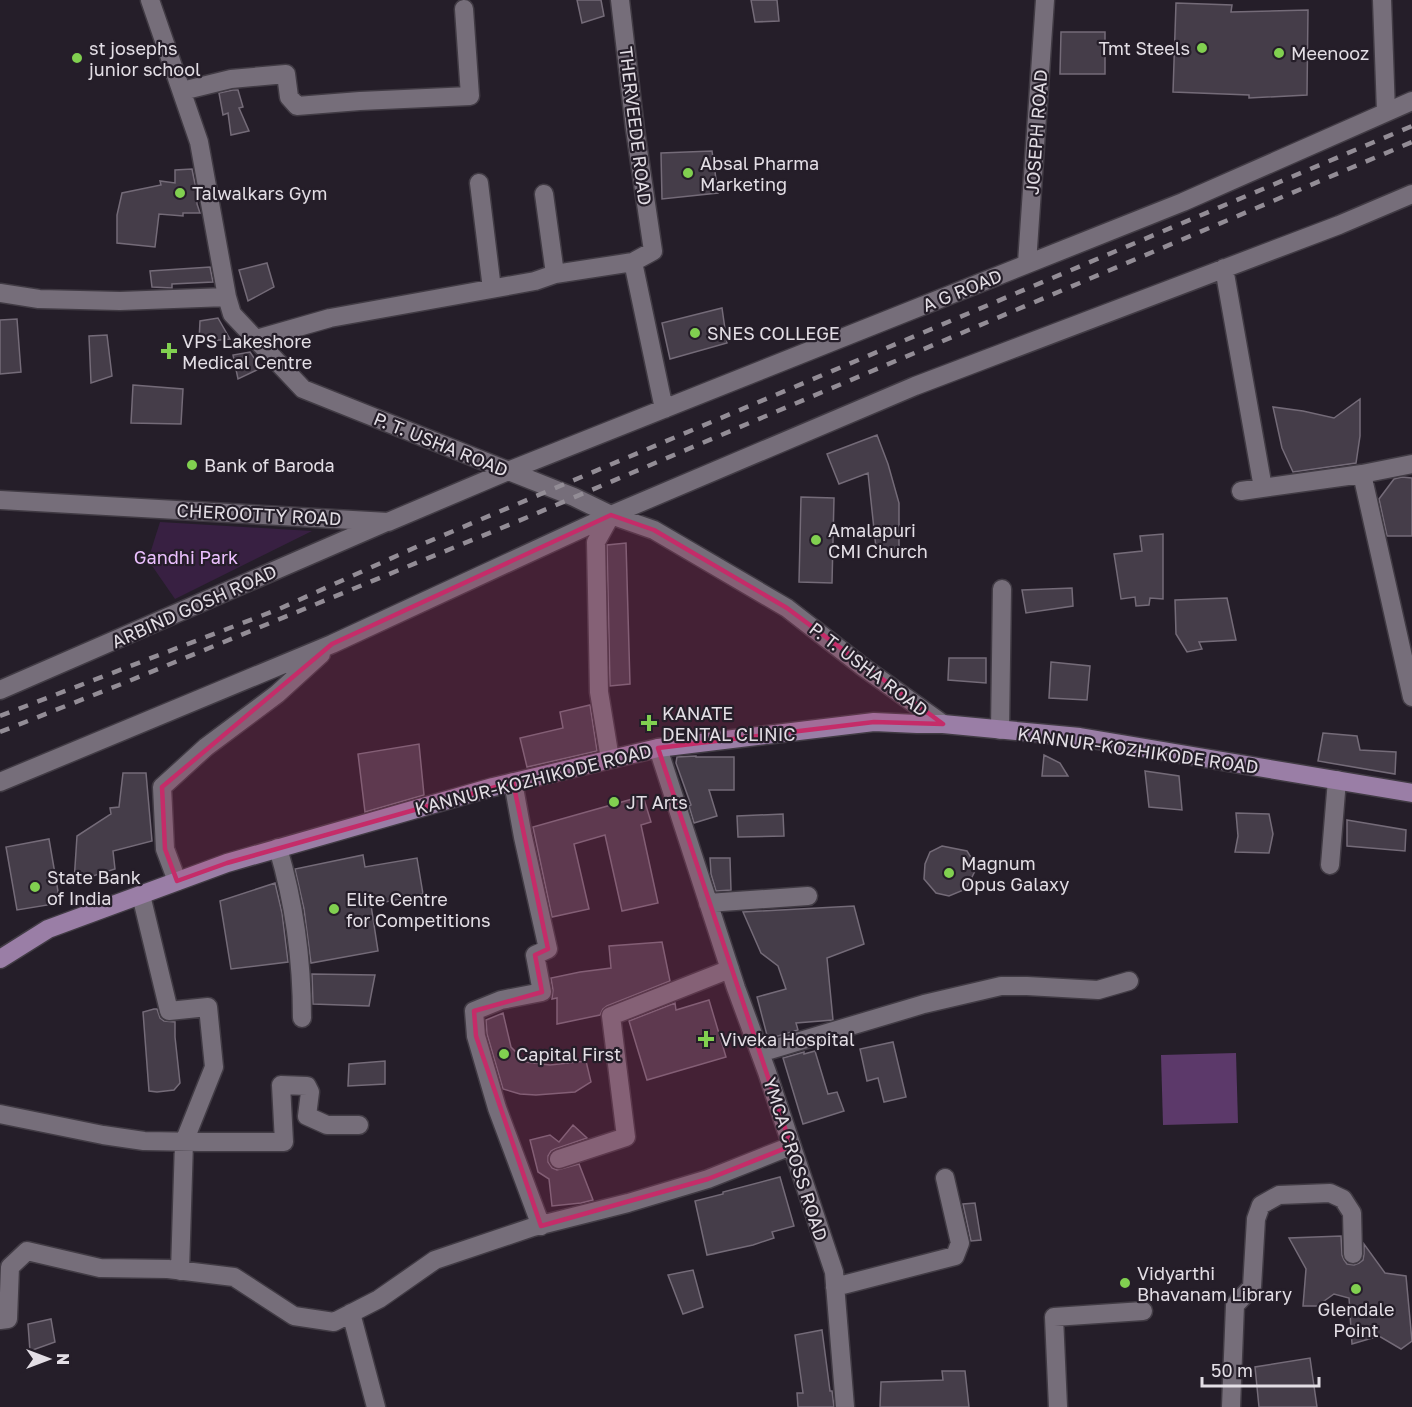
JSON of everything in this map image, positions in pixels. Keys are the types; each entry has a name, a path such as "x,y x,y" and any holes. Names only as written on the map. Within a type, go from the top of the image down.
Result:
{"main road":[{"name":"KANNUR-KOZHIKODE ROAD","path":"0,959 48,929 227,863 513,782 658,748 874,722 943,724 1080,737 1412,793"}],"street":[{"name":"P. T. USHA ROAD","path":"150,0 199,142 232,314 303,389 574,497 610,515 654,530 787,608 863,667 943,724"},
{"name":"THERVEEDE ROAD","path":"620,0 635,129 653,251 633,262"},
{"name":"JOSEPH ROAD","path":"1028,264 1045,0"},
{"path":"1382,0 1386,112"},
{"path":"182,91 231,79 286,74 289,97 297,106 470,96 464,9"},
{"name":"A G ROAD","path":"508,471 1183,202 1412,101"},
{"path":"479,183 492,289"},
{"path":"544,194 555,274"},
{"path":"0,782 332,644 610,515 915,386 1339,225 1412,194"},
{"path":"256,339 330,318 534,281 555,274 633,262 664,409"},
{"path":"1224,268 1263,488"},
{"path":"0,293 39,299 227,297"},
{"path":"1241,491 1362,474 1412,464"},
{"name":"CHEROOTTY ROAD","path":"0,500 388,522 508,471"},
{"path":"1362,474 1412,697"},
{"path":"610,515 596,542 599,692 610,759"},
{"name":"ARBIND GOSH ROAD","path":"0,690 388,522"},
{"path":"1000,730 1002,589"},
{"path":"177,881 165,849 162,787 206,747 278,694 332,644"},
{"name":"YMCA CROSS ROAD","path":"658,748 730,969 834,1272 846,1407"},
{"path":"1330,865 1337,780"},
{"path":"513,782 548,949 535,956 542,992 501,1000 474,1011 476,1036 497,1108 541,1226"},
{"path":"279,848 290,894 302,984 302,1018"},
{"path":"141,895 169,1011 208,1007 214,1067 184,1142 180,1270"},
{"path":"708,903 808,896"},
{"path":"559,1159 626,1137 610,1016 730,969"},
{"path":"760,1053 924,1004 1001,986 1098,990 1129,981"},
{"path":"0,1114 103,1135 144,1140 284,1142 280,1084 307,1086 310,1092 307,1116 327,1125 359,1125"},
{"path":"0,1320 8,1319 10,1267 27,1251 100,1268 168,1269 234,1277 294,1316 334,1323 379,1299 435,1260 541,1226 708,1179 791,1146"},
{"path":"835,1287 955,1256 960,1243 945,1178"},
{"path":"1231,1407 1235,1305 1251,1287 1256,1219 1261,1205 1279,1195 1330,1193 1343,1199 1352,1213 1353,1254"},
{"path":"1058,1407 1054,1317 1143,1311"},
{"path":"351,1313 376,1407"}],"highlighted area":[{"path":"611,515 654,530 787,608 943,724 874,722 658,748 791,1146 708,1179 541,1226 476,1036 474,1011 542,992 535,955 548,949 513,782 227,863 177,881 165,849 162,787 332,644"}],"green space":[{"name":"Gandhi Park","path":"160,522 312,531 175,599 148,560"}],"shaded area":[{"path":"1236,1053 1238,1123 1163,1125 1161,1055"}],"building":[{"path":"577,0 601,0 604,16 582,23"},
{"path":"751,0 777,0 779,21 755,22"},
{"path":"1176,3 1232,5 1231,12 1308,10 1307,95 1249,98 1249,95 1173,92"},
{"path":"1061,32 1105,32 1105,74 1060,74"},
{"path":"238,90 243,107 239,108 249,131 231,135 228,113 223,115 219,93"},
{"name":"Absal Pharma Marketing","path":"712,151 718,193 662,199 661,153"},
{"path":"192,169 200,213 183,213 183,216 159,214 155,247 117,243 117,215 122,193 161,185 160,181 175,183 175,170"},
{"path":"267,263 274,287 248,301 239,270"},
{"path":"210,267 213,282 172,284 172,288 152,287 150,271"},
{"name":"SNES COLLEGE","path":"722,308 727,343 670,359 662,323"},
{"path":"218,318 230,339 199,342 200,321"},
{"path":"17,319 21,372 0,374 0,320"},
{"path":"107,335 112,376 91,383 89,336"},
{"path":"250,352 261,368 238,379 233,355"},
{"path":"133,385 183,389 181,424 131,423"},
{"path":"1360,399 1360,436 1356,463 1293,472 1282,448 1273,407 1334,418"},
{"path":"877,435 899,503 899,549 876,548 868,473 839,484 827,454"},
{"path":"1412,478 1412,536 1387,536 1379,499 1394,479"},
{"name":"Amalapuri CMI Church","path":"801,497 834,498 832,583 799,582"},
{"path":"1163,534 1163,599 1150,598 1149,605 1136,606 1135,597 1121,599 1114,554 1142,551 1140,536"},
{"path":"626,543 630,684 610,686 607,545"},
{"path":"1072,588 1073,606 1026,613 1022,590"},
{"path":"1227,598 1236,640 1199,642 1202,649 1187,652 1176,634 1175,600"},
{"path":"949,658 986,658 986,683 948,680"},
{"path":"1051,662 1090,666 1087,700 1049,698"},
{"path":"590,705 597,751 527,767 520,738 563,728 560,712"},
{"path":"1323,733 1357,736 1360,750 1396,752 1395,774 1318,761"},
{"path":"419,744 424,795 365,812 358,754"},
{"path":"1044,755 1060,763 1068,776 1042,776"},
{"path":"677,757 734,757 734,790 709,790 717,816 694,823 689,806 691,805 676,763"},
{"path":"1145,771 1179,776 1182,810 1149,807"},
{"path":"123,773 146,773 152,841 113,851 115,869 74,882 77,836 111,814 110,808 119,807"},
{"path":"643,796 651,822 641,825 658,903 622,911 605,835 574,844 589,909 552,917 533,827"},
{"path":"1236,813 1269,814 1273,834 1269,853 1235,852 1238,836"},
{"path":"783,814 784,836 738,837 737,816"},
{"path":"1347,820 1406,830 1405,851 1347,846"},
{"name":"State Bank of India","path":"49,839 60,903 17,910 6,847"},
{"name":"Magnum Opus Galaxy","path":"942,846 967,851 977,867 966,889 949,896 936,893 924,879 925,864 930,852"},
{"name":"Elite Centre for Competitions","path":"363,855 365,867 417,858 423,894 371,905 378,951 311,963 304,909 295,869"},
{"path":"710,858 730,858 731,890 716,891 711,874"},
{"path":"275,883 282,913 288,962 231,969 220,901"},
{"path":"854,906 864,944 827,958 833,1020 796,1023 798,1030 768,1039 757,997 786,989 778,966 761,953 743,912"},
{"path":"662,942 670,981 607,1006 600,1015 557,1024 557,998 552,999 551,978 611,968 609,946"},
{"path":"312,974 375,975 369,1006 313,1004"},
{"path":"709,1000 726,1057 647,1080 629,1021 675,1003 676,1010"},
{"path":"157,1009 160,1018 164,1021 175,1022 180,1083 174,1090 149,1091 143,1012"},
{"name":"Capital First","path":"503,1013 511,1047 526,1062 550,1065 586,1061 591,1082 575,1092 536,1095 520,1094 503,1089 487,1034 486,1020"},
{"path":"893,1042 906,1097 884,1102 878,1078 867,1081 860,1049"},
{"path":"815,1051 828,1094 837,1092 844,1111 803,1124 783,1058"},
{"path":"385,1061 385,1084 348,1086 349,1064"},
{"path":"573,1125 587,1138 551,1151 548,1162 552,1168 557,1170 579,1164 593,1200 552,1206 549,1179 538,1172 530,1140 550,1135 559,1142"},
{"path":"780,1177 794,1226 772,1232 774,1238 753,1245 707,1255 695,1201"},
{"path":"975,1203 981,1240 971,1241 963,1204"},
{"name":"Glendale Point","path":"1341,1236 1342,1255 1347,1264 1354,1265 1363,1260 1364,1244 1385,1273 1406,1276 1412,1341 1401,1349 1379,1336 1352,1344 1349,1298 1334,1294 1317,1306 1303,1306 1306,1269 1289,1238"},
{"path":"693,1270 703,1307 683,1314 668,1275"},
{"path":"51,1319 55,1342 30,1351 28,1324"},
{"path":"822,1330 834,1407 798,1407 797,1393 803,1393 795,1335"},
{"path":"1310,1358 1317,1407 1259,1407 1255,1367"},
{"path":"942,1371 965,1371 969,1407 880,1407 881,1382 943,1380"}],"railway":[{"path":"0,716 279,609 425,543 1412,126"},
{"path":"0,732 516,522 1412,142"}],"place":[{"name":"Tmt Steels","path":"1202,48"},
{"name":"Meenooz","path":"1279,53"},
{"name":"st josephs junior school","path":"77,58"},
{"name":"Absal Pharma Marketing","path":"688,173"},
{"name":"Talwalkars Gym","path":"180,193"},
{"name":"SNES COLLEGE","path":"695,333"},
{"name":"VPS Lakeshore Medical Centre","path":"169,351"},
{"name":"Bank of Baroda","path":"192,465"},
{"name":"Amalapuri CMI Church","path":"816,540"},
{"name":"KANATE DENTAL CLINIC","path":"649,723"},
{"name":"JT Arts","path":"614,802"},
{"name":"Magnum Opus Galaxy","path":"949,873"},
{"name":"State Bank of India","path":"35,887"},
{"name":"Elite Centre for Competitions","path":"334,909"},
{"name":"Viveka Hospital","path":"706,1039"},
{"name":"Capital First","path":"504,1054"},
{"name":"Vidyarthi Bhavanam Library","path":"1125,1283"},
{"name":"Glendale Point","path":"1356,1289"}]}
